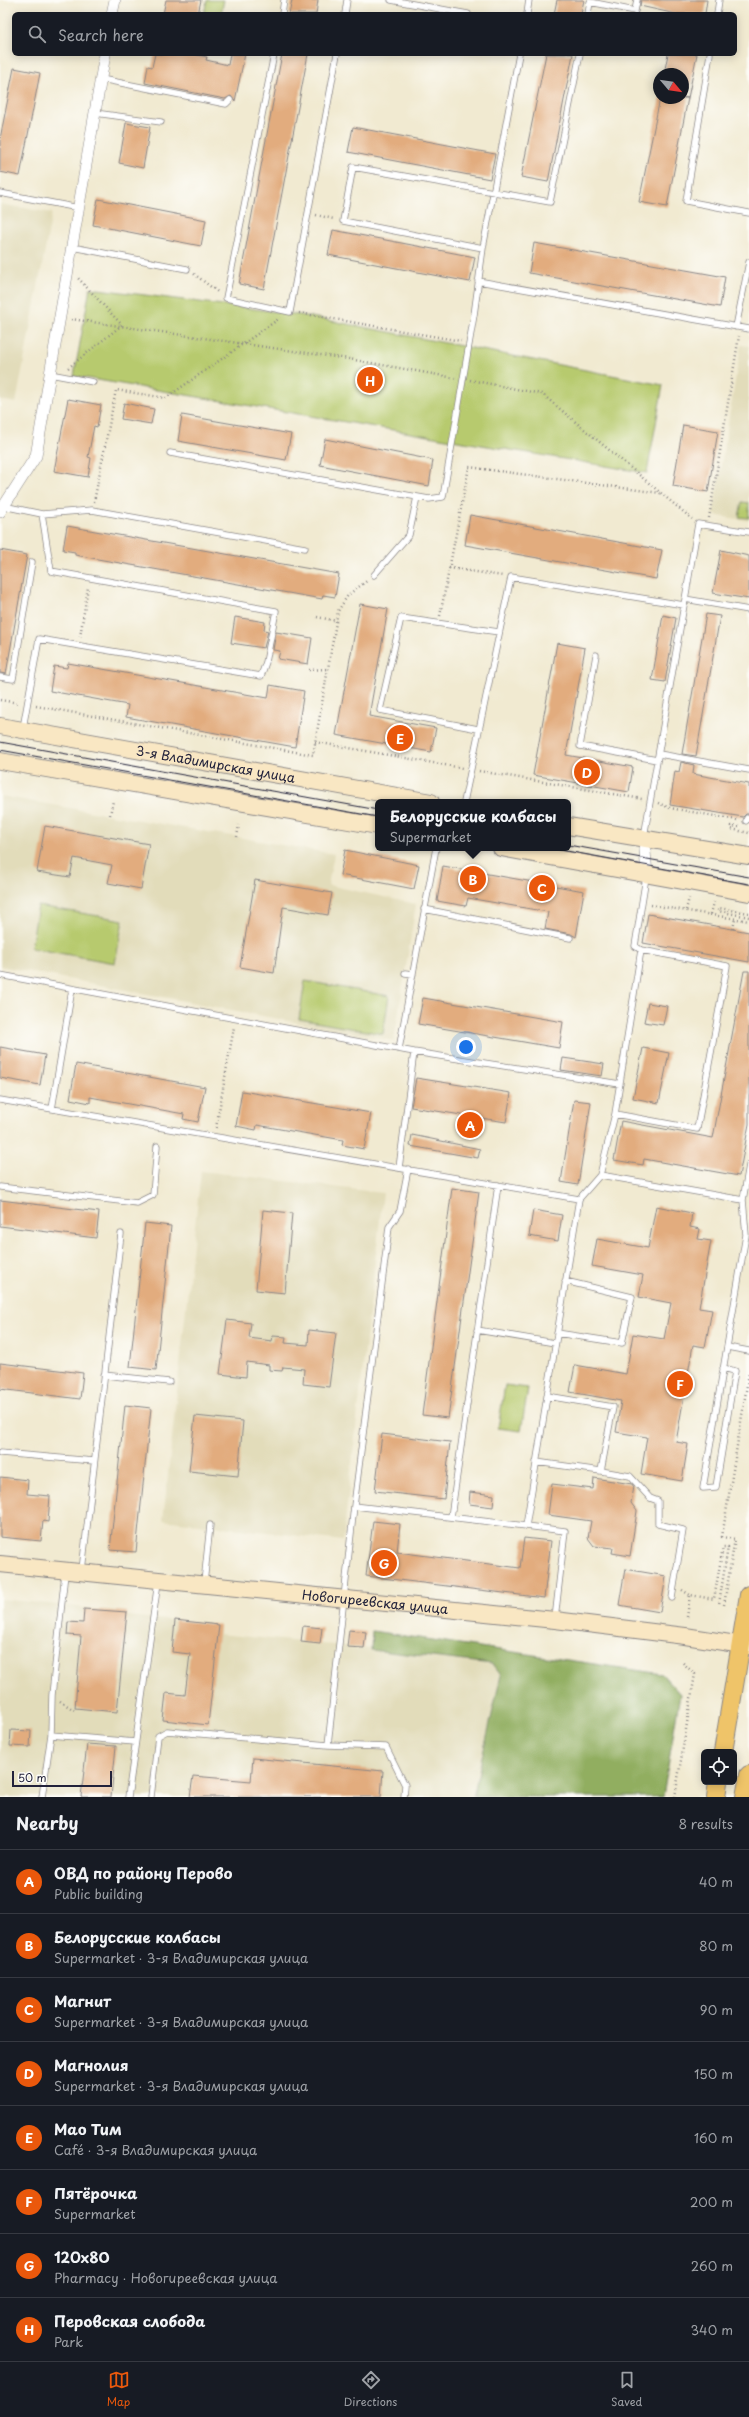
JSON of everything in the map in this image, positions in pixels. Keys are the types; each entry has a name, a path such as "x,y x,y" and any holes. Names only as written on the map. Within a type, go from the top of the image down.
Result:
{"main road":[{"path":"724,1749 745,1646 749,1594"},
{"path":"745,1797 749,1775"},
{"path":"716,1797 718,1785"}],"street":[{"path":"112,12 115,0"},
{"path":"1,509 36,456 54,375 72,247 105,56"},
{"name":"3-я Владимирская улица","path":"0,726 414,799"},
{"path":"0,760 375,825"},
{"path":"571,827 644,840 749,856"},
{"path":"644,840 647,874"},
{"path":"518,851 749,893"},
{"name":"Новогиреевская улица","path":"0,1564 158,1582 555,1620 745,1646"}],"lane":[{"path":"282,12 284,0"},
{"path":"345,12 347,0"},
{"path":"391,0 457,12"},
{"path":"527,12 529,0"},
{"path":"588,12 590,2 635,11 638,0"},
{"path":"717,12 719,0"},
{"path":"274,56 226,298 290,312 337,56"},
{"path":"170,453 417,497 443,498 470,342 483,248 519,56"},
{"path":"483,248 343,221 352,167 550,202 580,56"},
{"path":"710,56 686,202 749,213"},
{"path":"101,79 226,104 230,100"},
{"path":"95,113 161,122"},
{"path":"0,193 79,208"},
{"path":"72,247 187,269"},
{"path":"738,327 749,262"},
{"path":"478,282 749,329"},
{"path":"54,375 93,382"},
{"path":"374,575 409,535 417,497"},
{"path":"1,509 42,514 92,510 305,548"},
{"path":"23,730 39,639 261,676 266,662 276,611 51,571 42,514"},
{"path":"644,840 698,524 749,532"},
{"path":"0,677 13,679 32,562"},
{"path":"465,799 511,577 749,610"},
{"path":"478,729 380,710 401,618 499,632"},
{"path":"596,655 580,746 657,760"},
{"path":"659,754 749,770"},
{"path":"399,1049 435,851"},
{"path":"615,1114 697,1129 726,966 641,950 635,946 647,874"},
{"path":"424,909 570,938"},
{"path":"526,1526 578,1199 600,1175 615,1114 641,950"},
{"path":"405,973 413,974"},
{"path":"0,975 414,1052 620,1084"},
{"path":"52,1109 72,989"},
{"path":"399,1168 414,1052"},
{"path":"0,1100 578,1199"},
{"path":"0,1187 136,1203 153,1195 157,1146"},
{"path":"723,1368 735,1371 716,1487 703,1488 723,1368 746,1235 743,1200 749,1165"},
{"path":"328,1745 354,1506 389,1227 400,1211 408,1169"},
{"path":"600,1175 743,1200"},
{"path":"451,1517 498,1185"},
{"path":"42,1797 52,1735 52,1695 62,1606 73,1572 94,1461 121,1234"},
{"path":"557,1333 622,1343 632,1297 565,1281"},
{"path":"477,1330 555,1343"},
{"path":"727,1347 749,1351"},
{"path":"104,1375 169,1382"},
{"path":"547,1396 613,1407 601,1471"},
{"path":"0,1453 94,1461"},
{"path":"536,1462 630,1476 650,1498 658,1500 658,1524 683,1530 672,1598"},
{"path":"354,1506 565,1531 555,1620"},
{"path":"203,1586 210,1526"},
{"path":"128,1797 135,1742 155,1618 158,1582"},
{"path":"151,1797 158,1736 167,1731 328,1745 386,1747 406,1785 404,1797"},
{"path":"52,1735 135,1742"}],"path":[{"path":"308,214 343,221"},
{"path":"187,269 226,298"},
{"path":"77,276 122,325"},
{"path":"92,510 116,390 166,398 242,343 290,312 470,342"},
{"path":"68,319 122,325 242,343 464,379 542,394 698,524"},
{"path":"54,375 122,325"},
{"path":"708,526 738,327"},
{"path":"439,623 469,467 661,493"},
{"path":"449,568 511,577"},
{"path":"0,700 313,755 338,611 348,596 374,575"},
{"path":"79,646 90,578"},
{"path":"317,617 337,621"},
{"path":"309,670 328,669"},
{"path":"640,799 670,808 747,820"},
{"path":"110,815 113,801"},
{"path":"237,837 239,825"},
{"path":"686,910 689,898"},
{"path":"711,914 714,902 721,903"},
{"path":"648,904 749,921"},
{"path":"749,913 719,908 718,911 749,916"},
{"path":"733,929 735,919"},
{"path":"215,1137 235,1019"},
{"path":"724,1605 735,1539 722,1537 749,1373"},
{"path":"686,1618 690,1595 714,1599 723,1547 728,1547 719,1604"},
{"path":"675,1797 695,1674 682,1662"},
{"path":"52,1695 74,1710"}],"shaded area":[{"path":"0,204 52,213 16,403 0,400"},
{"path":"741,345 749,346 749,521 713,515"},
{"path":"0,796 334,854 328,885 416,904 394,1041 0,966"},
{"path":"201,1171 383,1193 343,1541 163,1520"},
{"path":"0,1599 127,1612 127,1616 219,1625 219,1634 364,1648 647,1681 627,1797 0,1797"}],"green space":[{"path":"207,0 224,0 221,12 204,12"},
{"path":"90,288 301,315 663,385 647,473 74,376"},
{"path":"742,502 749,503 749,518 739,517"},
{"path":"38,906 123,920 115,963 31,948"},
{"path":"305,981 389,996 383,1034 299,1019"},
{"path":"505,1385 528,1388 521,1431 498,1428"},
{"path":"372,1631 662,1674 680,1694 663,1797 473,1797 501,1675 492,1664 371,1650"}],"building":[{"path":"166,0 201,0 198,12 163,12"},
{"path":"292,0 318,0 316,12 289,12"},
{"path":"557,0 584,0 581,12 554,12"},
{"path":"641,0 707,0 705,12 667,12 640,6"},
{"path":"155,56 202,56 207,57 206,60 228,65 230,56 245,56 235,101 231,96 225,99 145,83 148,66 152,67"},
{"path":"282,56 308,56 264,289 239,284"},
{"path":"546,56 573,56 548,182 521,177"},
{"path":"668,56 697,56 689,93 689,68 665,68"},
{"path":"14,68 40,73 20,176 0,172 0,139"},
{"path":"659,104 687,104 667,207 639,202"},
{"path":"126,123 150,127 143,168 119,163"},
{"path":"353,127 495,154 490,179 348,152"},
{"path":"98,199 206,220 201,246 93,225"},
{"path":"333,230 475,257 470,282 328,255"},
{"path":"534,243 725,277 720,307 529,273"},
{"path":"68,399 101,405 97,427 94,426 88,457 91,458 88,477 54,471"},
{"path":"124,403 154,409 151,424 121,419"},
{"path":"182,415 291,434 286,460 178,441"},
{"path":"683,425 718,431 708,492 673,486"},
{"path":"325,439 433,460 429,486 320,465"},
{"path":"470,515 662,550 656,579 465,545"},
{"path":"67,526 339,574 335,597 323,595 322,599 75,555 75,552 63,550"},
{"path":"0,550 27,555 6,674 0,673"},
{"path":"721,550 749,556 749,599 713,593"},
{"path":"360,604 388,609 369,716 436,728 431,752 336,735"},
{"path":"706,614 720,616 696,756 682,754"},
{"path":"663,615 676,618 665,682 652,680"},
{"path":"235,617 265,622 264,630 268,631 264,648 231,643"},
{"path":"276,632 312,638 308,664 278,659 280,651 273,650"},
{"path":"557,643 585,648 566,755 633,767 629,792 533,775"},
{"path":"68,663 268,698 270,685 304,691 295,747 126,717 128,705 50,691 54,666 67,668"},
{"path":"681,762 694,765 693,774 749,784 749,814 746,814 743,817 670,805 675,771 679,772"},
{"path":"45,826 149,844 141,889 108,883 112,865 74,858 70,877 37,872"},
{"path":"345,850 419,865 414,889 340,875"},
{"path":"443,866 584,891 576,937 571,934 545,929 548,912 468,898 466,906 437,901"},
{"path":"255,880 332,893 328,915 283,907 274,973 240,967"},
{"path":"648,914 749,932 749,962 643,943"},
{"path":"744,971 749,971 749,1124 739,1176 644,1159 643,1165 614,1160 621,1121 713,1138"},
{"path":"423,998 563,1022 559,1048 418,1024"},
{"path":"648,1003 667,1006 663,1025 644,1022"},
{"path":"0,1047 45,1055 40,1085 0,1078"},
{"path":"643,1048 669,1053 659,1103 633,1098"},
{"path":"563,1058 604,1064 602,1076 561,1070"},
{"path":"76,1064 205,1087 198,1122 183,1119 184,1114 90,1097 90,1103 70,1099"},
{"path":"416,1078 511,1093 506,1122 411,1107"},
{"path":"242,1091 371,1113 364,1149 342,1145 343,1140 257,1125 256,1130 236,1126"},
{"path":"574,1100 591,1102 578,1185 561,1182"},
{"path":"412,1135 480,1149 478,1158 410,1146"},
{"path":"452,1188 479,1192 448,1418 422,1415"},
{"path":"0,1200 99,1212 96,1238 0,1226"},
{"path":"656,1206 692,1213 690,1227 700,1229 698,1239 711,1241 699,1308 712,1310 705,1347 693,1345 676,1442 688,1444 682,1481 641,1474 647,1437 616,1432 621,1401 570,1392 575,1365 626,1374 633,1334 664,1339 671,1303 639,1297 643,1275 592,1266 597,1239 648,1248"},
{"path":"263,1210 292,1213 285,1293 256,1290"},
{"path":"533,1210 562,1215 558,1241 529,1236"},
{"path":"145,1223 171,1226 156,1370 130,1367"},
{"path":"227,1320 251,1323 249,1338 272,1341 273,1336 286,1337 285,1343 308,1345 309,1330 336,1333 329,1387 303,1384 304,1369 283,1367 282,1371 269,1370 269,1365 247,1362 246,1377 220,1374"},
{"path":"0,1363 83,1373 80,1399 0,1389"},
{"path":"125,1405 151,1408 136,1552 110,1550"},
{"path":"195,1416 243,1421 238,1476 189,1471"},
{"path":"382,1434 450,1442 444,1499 375,1491"},
{"path":"0,1477 28,1480 27,1494 50,1496 48,1522 43,1521 41,1541 0,1537"},
{"path":"594,1478 632,1484 634,1487 631,1503 637,1511 630,1556 612,1553 613,1548 594,1546 588,1538 591,1521 548,1515 552,1484 593,1489"},
{"path":"470,1492 494,1495 493,1507 469,1504"},
{"path":"373,1521 400,1524 397,1552 520,1568 524,1538 551,1541 544,1598 366,1576"},
{"path":"625,1569 666,1576 660,1612 619,1605"},
{"path":"84,1609 127,1612 117,1712 75,1708 81,1636 67,1635 68,1622 83,1623"},
{"path":"175,1620 219,1625 208,1725 163,1720 166,1693 185,1695 190,1654 172,1652"},
{"path":"303,1626 322,1628 320,1644 301,1642"},
{"path":"349,1630 366,1632 364,1648 347,1647"},
{"path":"11,1730 31,1731 30,1747 10,1746"},
{"path":"87,1744 116,1746 111,1797 81,1797"},
{"path":"253,1758 383,1771 381,1797 190,1797 193,1776 251,1781"}],"tram line":[{"path":"0,742 375,809"},
{"path":"0,750 375,816"},
{"path":"571,846 749,877"},
{"path":"567,851 749,884"}],"place":[{"name":"Перовская слобода","path":"370,380"},
{"name":"Мао Тим","path":"400,738"},
{"name":"Магнолия","path":"587,772"},
{"name":"Белорусские колбасы","path":"473,879"},
{"name":"Магнит","path":"542,888"},
{"name":"ОВД по району Перово","path":"470,1125"},
{"name":"Пятёрочка","path":"680,1384"},
{"name":"120x80","path":"384,1563"}]}
